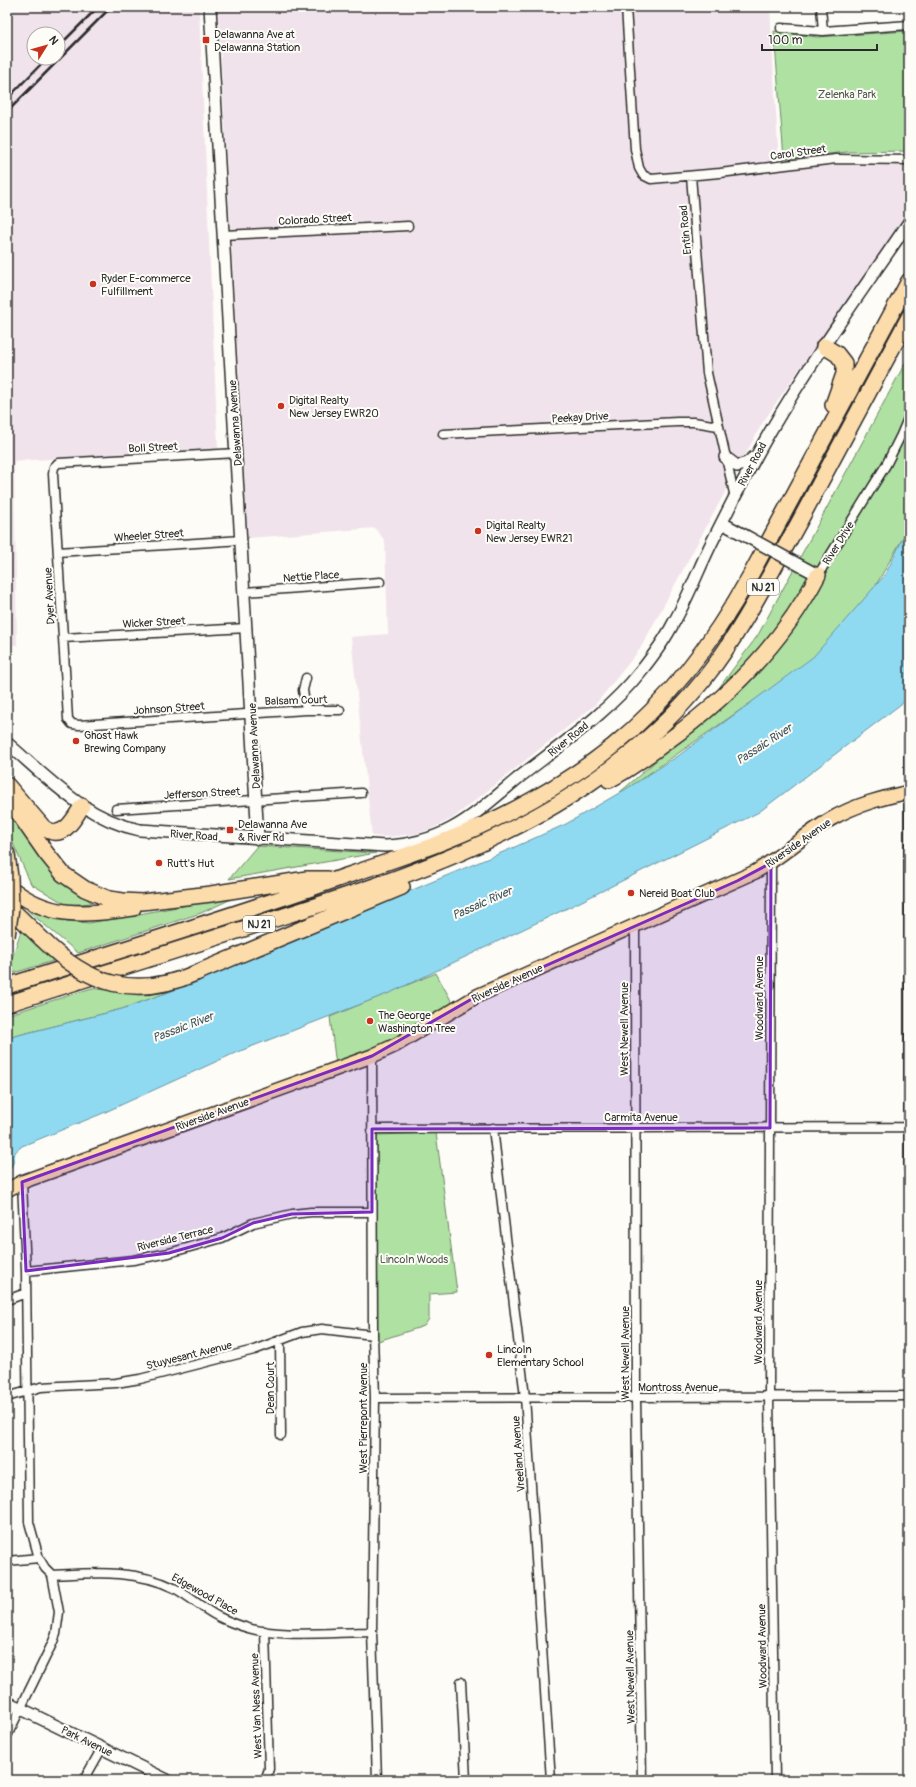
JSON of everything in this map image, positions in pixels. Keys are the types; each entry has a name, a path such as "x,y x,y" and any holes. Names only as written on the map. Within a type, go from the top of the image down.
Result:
{"highway":[{"name":"NJ 21","path":"7,986 338,879 447,841 486,823 553,787 613,746 654,708 691,668 718,630 736,601 776,528 909,281"},
{"name":"NJ 21","path":"7,1004 383,884 448,859 506,832 554,806 600,777 645,741 686,700 721,657 765,584 909,317"},
{"path":"776,528 790,491 831,408 844,374 844,363 842,358 824,346"},
{"path":"554,806 619,775 675,736 710,708 738,681 764,652 799,606 818,575"},
{"path":"7,785 43,827 50,831 58,831 69,826 82,806"},
{"path":"7,796 54,864 68,878 84,889 109,899 130,902 211,894"},
{"path":"7,904 65,960 88,975 108,982 135,986 156,985 177,980 425,877 454,863 506,832"},
{"path":"8,870 22,896 39,905 62,912 80,914 150,906 211,894 307,879 338,879"},
{"path":"7,936 10,908 8,870"}],"main road":[{"name":"Riverside Avenue","path":"7,1190 22,1182 372,1056 396,1044 478,996 737,881 771,863 819,827 847,810 880,798 909,792"}],"street":[{"name":"Delawanna Avenue","path":"210,7 237,453 258,838"},
{"path":"626,7 635,149 639,168 643,175 651,179 691,176"},
{"path":"821,7 823,31"},
{"path":"781,28 823,31 909,26"},
{"name":"Carol Street","path":"691,176 836,159 909,160"},
{"name":"Entin Road","path":"691,176 707,373 735,498"},
{"name":"River Road","path":"7,743 82,806 111,822 140,830 364,845 402,845 432,838 456,826 490,802 602,711 640,673 674,623 712,541 757,454 824,346 909,222"},
{"name":"Colorado Street","path":"223,235 408,226"},
{"name":"River Drive","path":"722,523 818,575 886,465 909,416"},
{"name":"Peekay Drive","path":"443,434 677,422 694,422 718,426"},
{"name":"Boll Street","path":"71,462 237,453"},
{"path":"725,457 732,464 741,465 757,454"},
{"name":"Dyer Avenue","path":"71,462 58,463 54,467 53,474 68,720 72,724 88,725"},
{"name":"Wheeler Street","path":"58,552 242,540"},
{"name":"Nettie Place","path":"245,592 380,582"},
{"name":"Wicker Street","path":"63,638 246,628"},
{"path":"306,678 303,690 306,710"},
{"name":"Balsam Court","path":"252,713 340,710"},
{"name":"Johnson Street","path":"88,725 252,713"},
{"path":"909,737 909,1170"},
{"name":"Jefferson Street","path":"116,809 361,794"},
{"name":"Woodward Avenue","path":"771,863 769,1397 775,1780"},
{"name":"West Newell Avenue","path":"635,925 636,1398 642,1780"},
{"name":"West Pierrepont Avenue","path":"372,1056 373,1335 376,1398 372,1632 377,1780"},
{"name":"Carmita Avenue","path":"372,1129 909,1127"},
{"name":"Vreeland Avenue","path":"493,1128 525,1397 551,1780"},
{"path":"7,1736 56,1634 59,1612 52,1575 45,1568 39,1558 29,1522 26,1271 22,1182"},
{"name":"Riverside Terrace","path":"26,1271 133,1260 169,1253 222,1238 253,1223 292,1214 312,1212 372,1212"},
{"path":"7,1300 26,1293"},
{"name":"Stuyvesant Avenue","path":"7,1397 41,1388 116,1383 140,1379 247,1352 302,1332 316,1329 373,1335"},
{"name":"Dean Court","path":"280,1340 281,1435"},
{"name":"Montross Avenue","path":"376,1398 909,1396"},
{"path":"7,1561 39,1558"},
{"name":"Edgewood Place","path":"52,1575 112,1572 143,1577 173,1588 217,1616 232,1622 266,1631 281,1633 372,1632"},
{"name":"West Van Ness Avenue","path":"265,1780 269,1769 266,1631"},
{"path":"461,1682 466,1780"},
{"name":"Park Avenue","path":"7,1702 167,1780"},
{"path":"84,1780 102,1748"}],"highlighted area":[{"path":"771,863 770,1128 372,1129 372,1212 292,1214 253,1223 222,1238 169,1253 26,1271 22,1182 372,1056 477,996 737,881"}],"shaded area":[{"path":"7,7 199,7 218,450 14,461 17,645 7,645"},
{"path":"218,7 770,7 779,166 909,163 909,210 763,422 640,649 595,705 453,818 429,830 415,834 388,837 372,836 351,637 388,634 385,541 375,528 248,538"}],"green space":[{"name":"Zelenka Park","path":"774,31 817,37 909,31 909,151 847,152 784,159"},
{"path":"909,356 909,527 879,580 841,640 611,800 682,738 758,635"},
{"path":"7,808 55,873 92,903 67,905 31,884 7,830"},
{"path":"257,846 376,853 229,879"},
{"path":"238,896 201,913 78,953 27,910 57,920 89,923"},
{"path":"22,928 53,961 7,975 7,973"},
{"path":"436,973 453,1004 394,1040 336,1066 330,1017"},
{"path":"92,988 130,993 169,992 122,1009 7,1038 7,1015"},
{"name":"Lincoln Woods","path":"436,1133 457,1292 429,1294 429,1319 424,1326 375,1342 377,1135"}],"water":[{"name":"Passaic River","path":"909,526 909,698 759,812 580,902 392,992 235,1053 101,1114 22,1146 15,1152 12,1165 7,1170 7,1038 122,1009 169,992 508,850 566,824 626,789 678,756 813,657 885,575"}],"railway":[{"path":"66,39 98,7"},
{"path":"7,112 111,7"},
{"path":"7,99 39,66"}],"place":[{"name":"Delawanna Ave at Delawanna Station","path":"206,40"},
{"name":"Ryder E-commerce Fulfillment","path":"93,284"},
{"name":"Digital Realty New Jersey EWR20","path":"281,406"},
{"name":"Digital Realty New Jersey EWR21","path":"478,531"},
{"name":"Ghost Hawk Brewing Company","path":"76,741"},
{"name":"Delawanna Ave & River Rd","path":"230,830"},
{"name":"Rutt's Hut","path":"159,863"},
{"name":"Nereid Boat Club","path":"631,893"},
{"name":"The George Washington Tree","path":"370,1021"},
{"name":"Lincoln Elementary School","path":"489,1355"}]}
